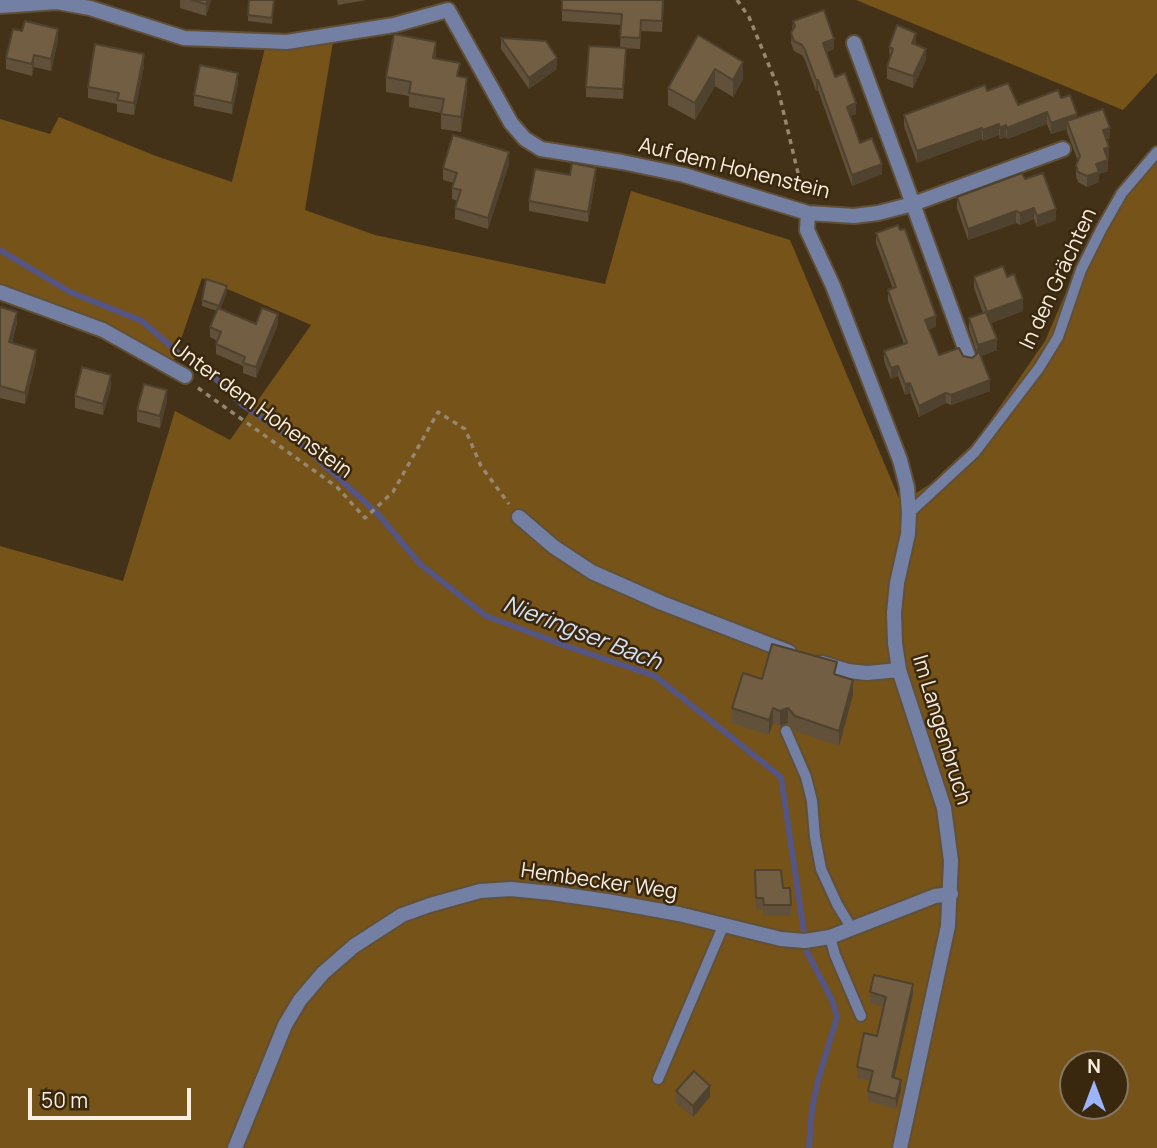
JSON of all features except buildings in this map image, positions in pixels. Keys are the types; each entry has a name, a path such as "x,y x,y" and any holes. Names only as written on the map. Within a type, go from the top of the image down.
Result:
{"street":[{"name":"Auf dem Hohenstein","path":"0,6 73,2 184,38 287,42 394,25 450,5 511,123 525,139 541,149 684,175 808,213 854,216 878,213 913,204 1063,149"},
{"path":"854,43 969,359"},
{"name":"Im Langenbruch","path":"808,213 807,230 833,286 900,460 907,487 908,534 897,583 894,643 899,670 944,808 951,861 948,926 900,1148"},
{"name":"Unter dem Hohenstein","path":"0,292 103,330 185,376"},
{"path":"519,517 554,547 592,572 662,603 806,658 848,671 867,673 899,670"},
{"name":"Hembecker Weg","path":"235,1148 285,1025 300,1000 323,973 354,946 402,915 456,896 511,889 607,901 795,941 823,939 935,896 951,894"}],"lane":[{"name":"In den Grächten","path":"909,513 975,452 1039,368 1058,337 1081,270 1102,228 1122,194 1157,152"},
{"path":"786,731 806,777 821,869 852,929"},
{"path":"658,1079 724,925"},
{"path":"823,939 835,955 861,1016"}],"path":[{"path":"737,0 749,17 777,85 808,213"},
{"name":"Unter dem Hohenstein","path":"185,376 199,390 337,487 365,518 393,492 438,412 465,429 481,466 519,517"}],"shaded area":[{"path":"856,0 1157,0 1157,73 1123,110"},
{"path":"333,42 305,210 375,235 605,284 631,191 790,240 901,503 930,484 977,440 1045,341 1077,267 1123,181 1157,145 1157,1148 0,1148 0,546 123,581 175,411 230,440 311,325 202,278 174,360 123,332 0,285 0,119 50,134 59,117 156,156 232,182 265,48"}],"waterway":[{"name":"Nieringser Bach","path":"0,250 70,292 142,321 183,357"},
{"name":"Nieringser Bach","path":"215,378 243,405 307,449 378,514 420,564 486,616 655,676 781,777 807,952 832,1000 837,1017 818,1080 812,1109 809,1148"}]}
